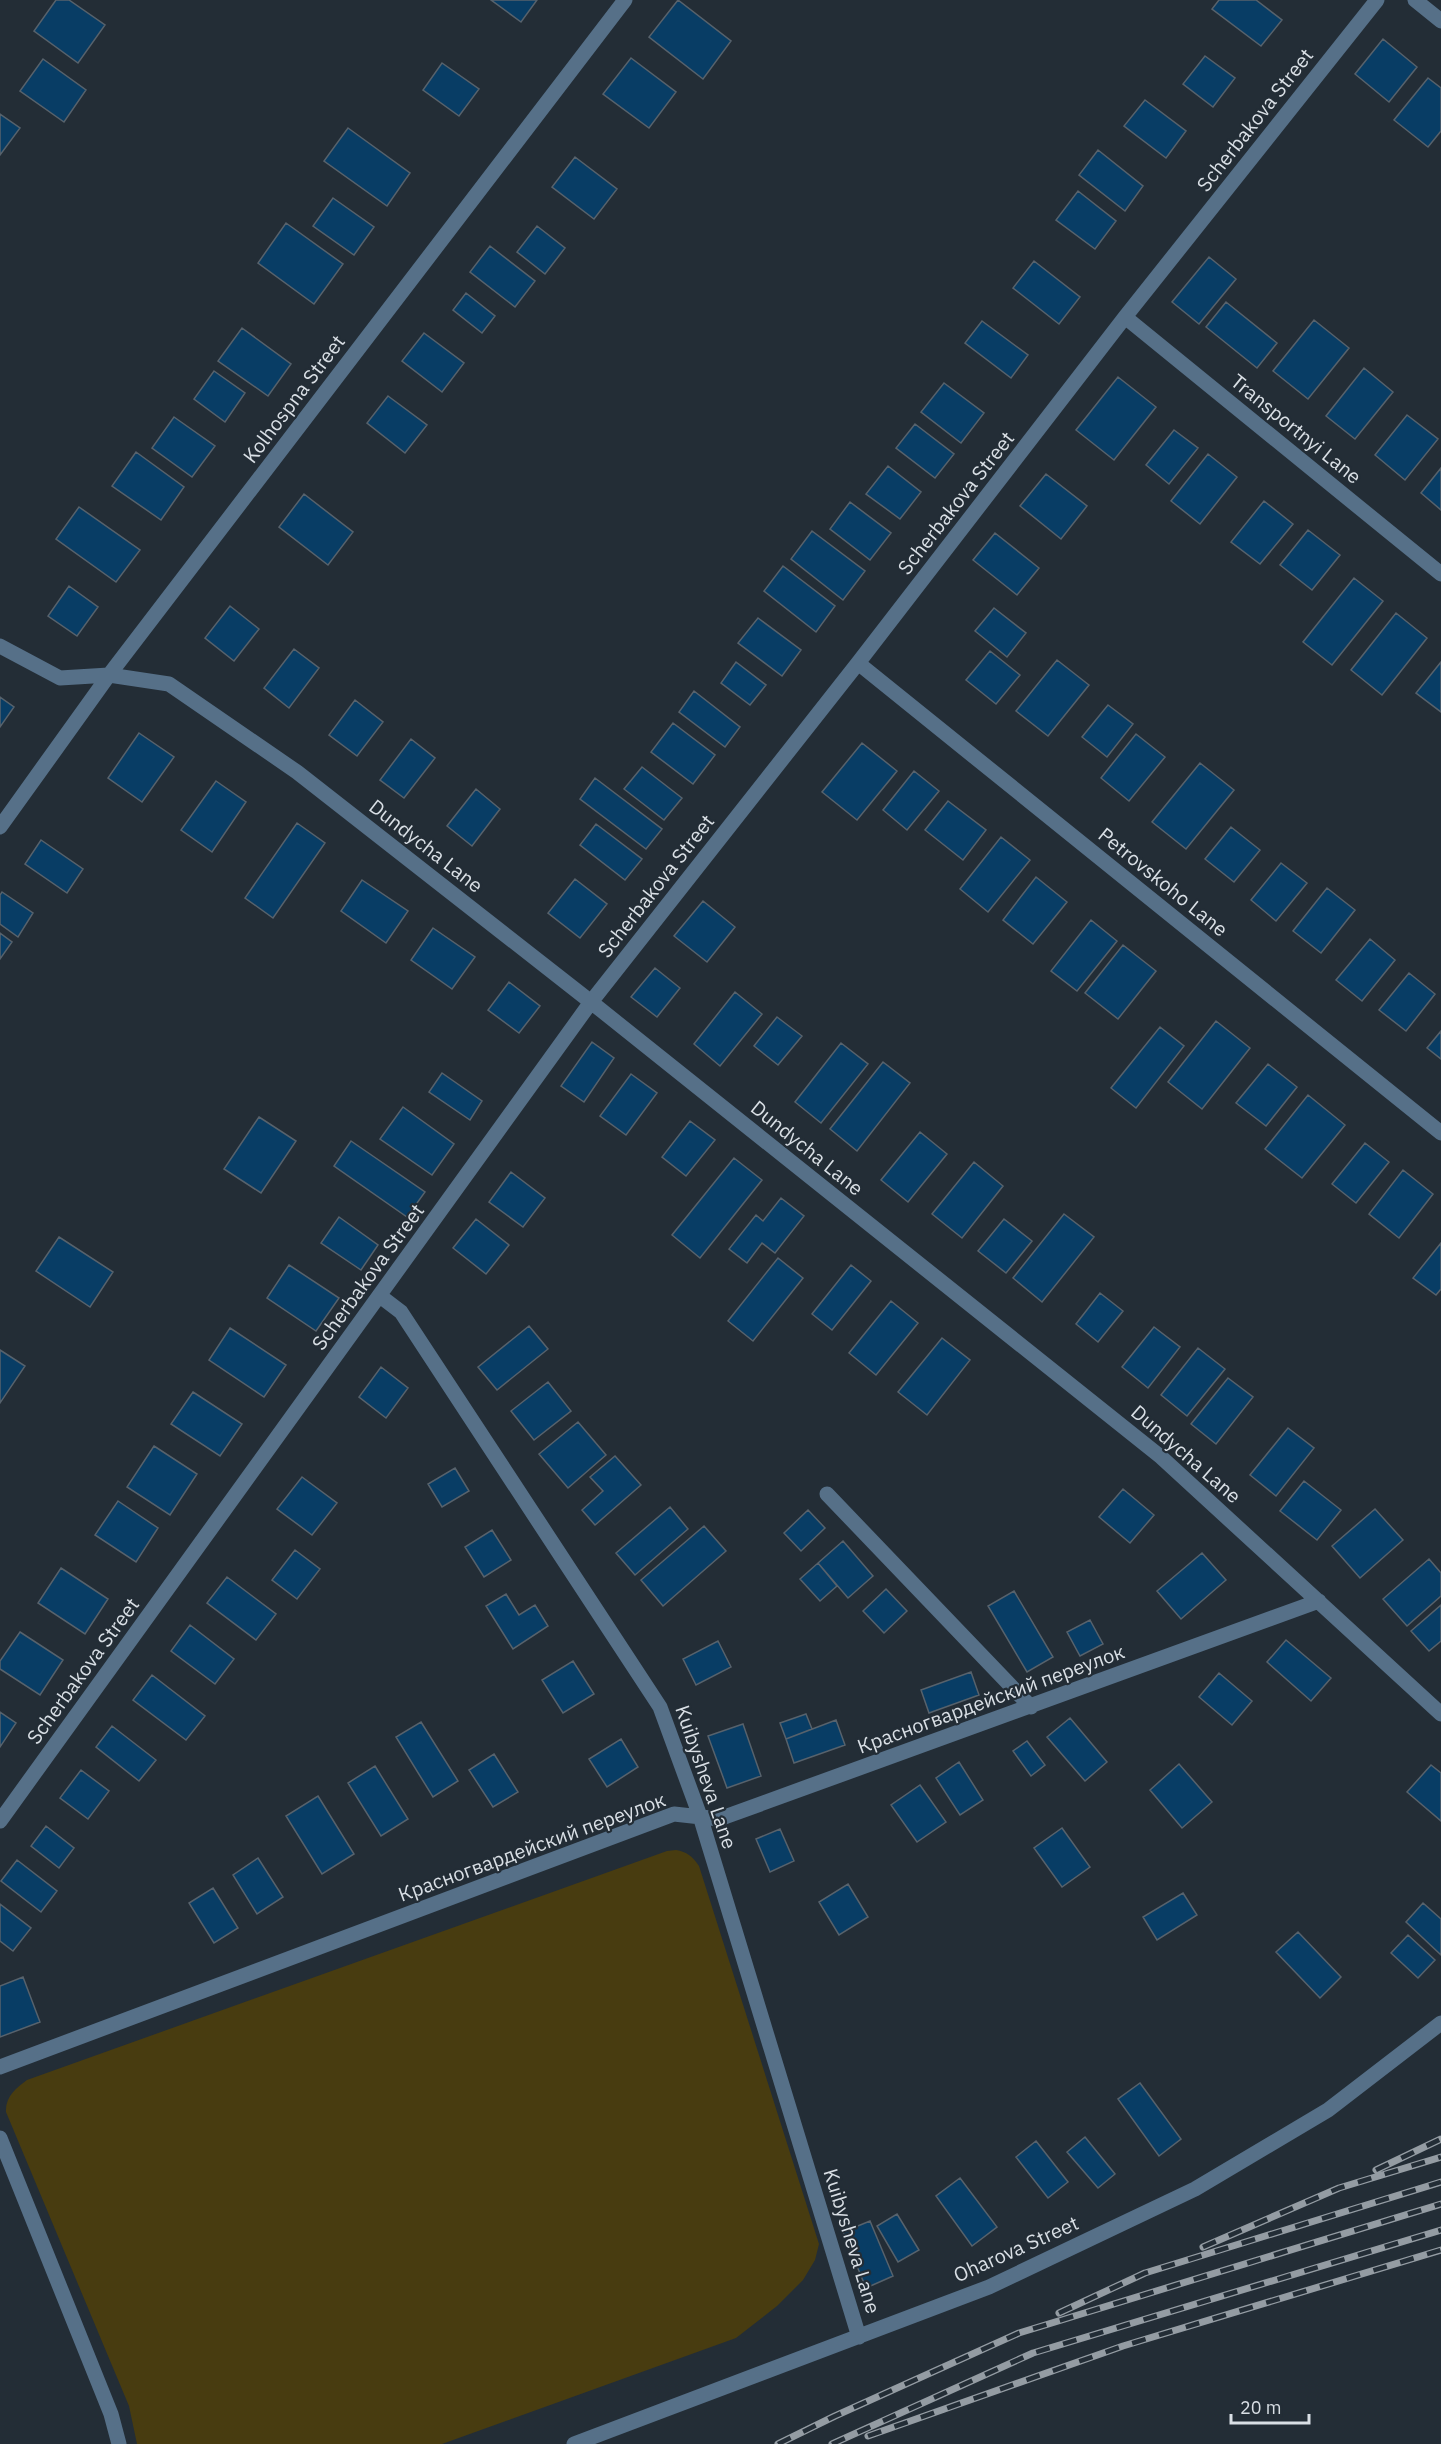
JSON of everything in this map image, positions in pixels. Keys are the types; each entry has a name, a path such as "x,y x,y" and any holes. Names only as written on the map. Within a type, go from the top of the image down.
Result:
{"street":[{"name":"Kolhospna Street","path":"0,827 109,675 626,0"},
{"name":"Scherbakova Street","path":"0,1821 591,1002 858,663 1125,317 1377,0"},
{"path":"1415,0 1441,21"},
{"name":"Transportnyi Lane","path":"1125,317 1441,574"},
{"name":"Dundycha Lane","path":"0,645 60,678 109,675 169,684 297,772 591,1002 1161,1457 1441,1714"},
{"name":"Petrovskoho Lane","path":"858,663 1441,1133"},
{"name":"Kuibysheva Lane","path":"380,1296 401,1312 660,1707 700,1816 859,2337"},
{"path":"827,1494 1031,1707"},
{"name":"Красногвардейский переулок","path":"0,2067 674,1814 719,1819 1319,1601"},
{"name":"Oharova Street","path":"574,2444 989,2287 1195,2189 1328,2110 1441,2024"},
{"path":"0,2138 111,2414 119,2444"}],"shaded area":[{"path":"676,1850 689,1855 699,1866 819,2244 815,2260 803,2280 777,2306 736,2338 442,2444 137,2444 129,2406 6,2112 9,2097 15,2090 27,2080 667,1851"}],"building":[{"path":"56,0 69,0 105,25 78,63 34,31"},
{"path":"491,0 537,0 521,22"},
{"path":"678,0 731,41 703,79 649,37"},
{"path":"1219,0 1256,0 1282,20 1261,46 1212,9"},
{"path":"1383,39 1417,67 1389,102 1355,74"},
{"path":"1205,56 1235,78 1213,107 1183,84"},
{"path":"631,58 676,92 649,128 603,94"},
{"path":"43,59 86,90 64,122 20,91"},
{"path":"442,63 479,89 459,116 423,90"},
{"path":"1428,78 1441,88 1441,131 1428,147 1394,120"},
{"path":"1145,100 1186,131 1166,158 1124,126"},
{"path":"0,114 20,128 0,155"},
{"path":"348,128 410,173 387,206 324,161"},
{"path":"1098,150 1143,186 1125,211 1079,175"},
{"path":"575,157 617,189 594,219 552,187"},
{"path":"1078,191 1116,221 1095,249 1056,220"},
{"path":"333,198 374,227 354,255 313,226"},
{"path":"286,223 343,264 314,304 258,263"},
{"path":"537,226 565,248 545,274 517,252"},
{"path":"490,246 535,281 515,307 470,272"},
{"path":"1209,257 1236,279 1199,324 1172,302"},
{"path":"1034,261 1080,297 1059,324 1013,288"},
{"path":"466,293 495,316 482,333 453,310"},
{"path":"1226,302 1277,343 1257,368 1206,327"},
{"path":"1314,320 1349,348 1308,399 1273,371"},
{"path":"982,321 1028,355 1011,378 965,343"},
{"path":"242,328 291,364 268,396 218,361"},
{"path":"424,333 464,363 442,392 402,361"},
{"path":"1364,368 1393,392 1355,439 1326,416"},
{"path":"214,371 245,393 225,422 194,399"},
{"path":"1118,377 1156,407 1114,460 1076,430"},
{"path":"944,383 984,413 961,443 921,412"},
{"path":"388,396 427,425 405,453 367,423"},
{"path":"1407,415 1438,439 1405,480 1375,455"},
{"path":"174,417 215,446 192,477 152,448"},
{"path":"915,424 954,454 935,478 896,448"},
{"path":"1174,430 1198,448 1169,484 1146,465"},
{"path":"136,452 184,487 161,520 112,486"},
{"path":"1208,454 1237,477 1200,524 1171,501"},
{"path":"888,466 921,492 900,519 866,494"},
{"path":"1441,468 1441,510 1421,493"},
{"path":"1046,474 1087,506 1061,539 1020,506"},
{"path":"304,494 353,532 328,565 279,527"},
{"path":"1264,501 1293,524 1260,564 1231,542"},
{"path":"850,502 891,533 870,560 830,529"},
{"path":"79,507 140,550 116,582 56,539"},
{"path":"1308,530 1340,555 1312,590 1280,565"},
{"path":"812,531 865,571 843,600 791,559"},
{"path":"995,533 1039,568 1017,595 973,560"},
{"path":"783,566 835,606 816,632 764,591"},
{"path":"1354,578 1383,601 1332,665 1303,642"},
{"path":"69,586 98,607 77,636 48,616"},
{"path":"230,606 259,629 234,661 205,638"},
{"path":"994,608 1026,633 1007,657 975,631"},
{"path":"1396,613 1427,638 1382,695 1351,670"},
{"path":"758,618 801,650 782,676 738,643"},
{"path":"294,649 319,668 289,708 264,688"},
{"path":"990,651 1020,675 996,704 966,680"},
{"path":"1057,660 1089,685 1048,736 1016,711"},
{"path":"736,662 766,685 750,705 721,683"},
{"path":"1441,662 1441,712 1416,693"},
{"path":"694,691 740,727 725,747 679,712"},
{"path":"0,697 14,707 0,727"},
{"path":"355,700 383,722 357,756 329,735"},
{"path":"1108,705 1133,724 1107,757 1082,737"},
{"path":"673,723 715,755 693,784 651,752"},
{"path":"139,733 174,757 142,802 108,778"},
{"path":"1136,734 1165,757 1129,801 1101,778"},
{"path":"411,739 435,758 404,798 380,780"},
{"path":"862,743 897,771 857,820 822,792"},
{"path":"1200,763 1234,790 1186,849 1152,822"},
{"path":"642,767 682,798 664,820 624,789"},
{"path":"914,771 939,791 907,830 883,810"},
{"path":"595,778 662,829 646,849 580,799"},
{"path":"216,781 246,802 212,852 181,830"},
{"path":"476,789 500,809 472,846 447,826"},
{"path":"948,801 986,830 963,860 925,830"},
{"path":"297,823 325,843 273,918 245,898"},
{"path":"596,824 642,859 625,880 580,845"},
{"path":"1231,827 1260,850 1234,882 1205,859"},
{"path":"1001,837 1030,860 988,912 960,889"},
{"path":"41,840 83,869 67,893 25,864"},
{"path":"1281,863 1307,883 1276,921 1251,900"},
{"path":"1036,877 1067,902 1033,944 1003,920"},
{"path":"575,879 607,904 580,938 548,913"},
{"path":"362,880 408,911 386,943 341,911"},
{"path":"1327,888 1355,910 1321,953 1293,931"},
{"path":"2,892 33,913 18,937 0,924 0,895"},
{"path":"703,901 735,927 707,962 674,936"},
{"path":"1091,920 1117,941 1077,991 1051,971"},
{"path":"433,928 475,957 452,989 411,960"},
{"path":"0,933 12,942 0,959"},
{"path":"1370,939 1395,960 1362,1001 1336,980"},
{"path":"1123,945 1156,971 1118,1019 1085,993"},
{"path":"655,968 680,988 657,1017 631,997"},
{"path":"1409,973 1435,994 1406,1031 1379,1010"},
{"path":"509,982 540,1006 519,1033 488,1010"},
{"path":"735,992 762,1014 720,1066 694,1044"},
{"path":"777,1017 802,1036 778,1065 754,1046"},
{"path":"1216,1021 1250,1048 1202,1109 1168,1082"},
{"path":"1160,1027 1184,1046 1136,1108 1111,1088"},
{"path":"1441,1031 1441,1059 1427,1048"},
{"path":"592,1042 614,1058 584,1102 561,1086"},
{"path":"841,1043 868,1064 821,1123 795,1102"},
{"path":"883,1062 910,1083 857,1151 830,1129"},
{"path":"1268,1064 1297,1087 1266,1126 1236,1103"},
{"path":"442,1073 482,1101 470,1120 429,1092"},
{"path":"631,1074 657,1093 626,1135 600,1116"},
{"path":"1308,1095 1345,1125 1302,1178 1265,1149"},
{"path":"403,1107 454,1144 432,1175 380,1139"},
{"path":"259,1117 296,1141 261,1193 224,1169"},
{"path":"690,1121 715,1140 686,1176 662,1157"},
{"path":"920,1132 947,1154 908,1202 881,1180"},
{"path":"351,1141 425,1192 407,1217 334,1166"},
{"path":"1365,1143 1389,1162 1356,1203 1332,1184"},
{"path":"734,1158 762,1180 700,1258 672,1235"},
{"path":"974,1162 1003,1186 962,1238 932,1214"},
{"path":"1403,1170 1433,1194 1399,1238 1369,1214"},
{"path":"511,1172 545,1198 523,1227 489,1202"},
{"path":"781,1198 804,1216 775,1253 762,1243 747,1263 729,1249 756,1215 763,1221"},
{"path":"1064,1214 1094,1237 1042,1302 1013,1278"},
{"path":"339,1217 378,1245 361,1270 321,1243"},
{"path":"476,1219 509,1245 486,1274 453,1248"},
{"path":"1004,1219 1032,1241 1006,1273 978,1251"},
{"path":"59,1237 113,1272 90,1307 36,1271"},
{"path":"1441,1243 1441,1289 1436,1295 1413,1278"},
{"path":"778,1258 803,1278 753,1341 728,1321"},
{"path":"289,1265 339,1298 316,1331 267,1298"},
{"path":"851,1265 871,1281 832,1330 812,1314"},
{"path":"1100,1293 1123,1311 1098,1342 1076,1324"},
{"path":"891,1301 918,1323 876,1375 849,1353"},
{"path":"529,1326 548,1349 497,1390 478,1367"},
{"path":"1154,1327 1180,1347 1148,1388 1122,1367"},
{"path":"230,1328 286,1365 264,1397 209,1360"},
{"path":"942,1338 970,1360 927,1415 898,1392"},
{"path":"1198,1348 1225,1369 1187,1416 1161,1395"},
{"path":"0,1350 25,1366 0,1403"},
{"path":"381,1367 408,1388 386,1418 359,1397"},
{"path":"1228,1378 1253,1397 1216,1444 1191,1424"},
{"path":"548,1382 571,1411 534,1440 511,1411"},
{"path":"193,1392 242,1424 220,1456 171,1424"},
{"path":"578,1422 606,1455 568,1488 539,1454"},
{"path":"1288,1428 1314,1448 1276,1496 1250,1475"},
{"path":"154,1446 197,1474 170,1515 127,1487"},
{"path":"615,1456 641,1485 595,1525 582,1510 603,1491 590,1477"},
{"path":"455,1468 469,1491 442,1507 428,1484"},
{"path":"302,1477 337,1503 312,1535 277,1509"},
{"path":"1304,1481 1341,1510 1317,1540 1280,1511"},
{"path":"1123,1489 1154,1515 1130,1543 1099,1517"},
{"path":"118,1501 158,1528 136,1562 95,1535"},
{"path":"670,1507 688,1529 635,1575 616,1553"},
{"path":"1375,1509 1403,1540 1360,1578 1332,1546"},
{"path":"808,1510 825,1528 801,1551 784,1533"},
{"path":"704,1526 726,1551 663,1606 641,1580"},
{"path":"492,1530 511,1560 484,1577 465,1547"},
{"path":"843,1541 873,1576 848,1598 818,1563"},
{"path":"295,1550 320,1569 297,1599 272,1580"},
{"path":"1202,1553 1226,1580 1181,1619 1157,1591"},
{"path":"1429,1559 1441,1573 1441,1596 1407,1626 1383,1599"},
{"path":"818,1563 837,1586 820,1601 800,1579"},
{"path":"61,1568 108,1599 85,1634 38,1603"},
{"path":"227,1577 276,1614 256,1640 207,1603"},
{"path":"886,1589 907,1611 884,1633 863,1611"},
{"path":"1014,1591 1053,1657 1027,1672 988,1606"},
{"path":"506,1594 519,1615 535,1605 548,1626 513,1649 486,1606"},
{"path":"1441,1605 1441,1641 1429,1651 1411,1631"},
{"path":"1090,1620 1103,1644 1080,1656 1067,1632"},
{"path":"190,1625 234,1659 215,1684 171,1651"},
{"path":"20,1632 63,1660 40,1695 0,1669 0,1661"},
{"path":"1286,1640 1331,1678 1311,1701 1267,1662"},
{"path":"718,1641 731,1667 696,1685 683,1659"},
{"path":"573,1661 594,1694 563,1713 542,1680"},
{"path":"971,1672 979,1695 929,1713 921,1690"},
{"path":"1219,1673 1252,1701 1232,1725 1199,1697"},
{"path":"152,1675 205,1716 186,1740 133,1700"},
{"path":"0,1712 16,1723 0,1747"},
{"path":"806,1714 812,1729 786,1739 780,1723"},
{"path":"1070,1718 1107,1762 1085,1781 1047,1737"},
{"path":"836,1720 845,1745 794,1763 786,1739"},
{"path":"421,1722 458,1781 433,1797 396,1737"},
{"path":"743,1724 761,1776 727,1788 708,1736"},
{"path":"112,1726 156,1760 139,1781 96,1747"},
{"path":"621,1739 638,1767 607,1787 589,1759"},
{"path":"1027,1741 1045,1765 1031,1776 1013,1751"},
{"path":"494,1754 518,1792 493,1807 469,1770"},
{"path":"959,1762 983,1800 960,1815 936,1778"},
{"path":"1179,1764 1212,1802 1182,1828 1150,1790"},
{"path":"1431,1765 1441,1773 1441,1821 1407,1792"},
{"path":"375,1766 408,1819 381,1836 348,1783"},
{"path":"81,1770 109,1791 88,1819 60,1798"},
{"path":"920,1785 946,1822 917,1842 891,1805"},
{"path":"318,1796 354,1854 322,1874 286,1816"},
{"path":"46,1826 74,1848 59,1868 31,1846"},
{"path":"1062,1828 1090,1867 1062,1887 1034,1848"},
{"path":"780,1829 794,1861 770,1872 756,1839"},
{"path":"258,1858 283,1897 257,1914 233,1875"},
{"path":"17,1860 57,1891 41,1912 1,1881"},
{"path":"848,1884 868,1917 839,1935 819,1902"},
{"path":"213,1888 238,1928 214,1943 189,1903"},
{"path":"1183,1893 1197,1915 1157,1940 1143,1917"},
{"path":"1423,1903 1441,1919 1441,1955 1406,1922"},
{"path":"0,1904 31,1928 13,1951 0,1941"},
{"path":"1298,1932 1341,1977 1320,1998 1276,1952"},
{"path":"1408,1935 1435,1960 1418,1978 1391,1953"},
{"path":"23,1977 40,2022 0,2037 0,1986"},
{"path":"1140,2083 1181,2139 1159,2156 1118,2099"},
{"path":"1085,2137 1115,2174 1098,2188 1067,2152"},
{"path":"1036,2141 1068,2182 1048,2198 1016,2157"},
{"path":"960,2178 997,2227 972,2246 936,2196"},
{"path":"897,2214 919,2250 898,2262 877,2226"},
{"path":"870,2221 893,2276 866,2288 843,2232"}],"railway":[{"path":"1376,2170 1441,2139"},
{"path":"1203,2247 1339,2188 1441,2157"},
{"path":"1059,2313 1145,2273 1441,2182"},
{"path":"778,2444 1019,2333 1441,2204"},
{"path":"832,2444 1033,2353 1441,2230"},
{"path":"868,2436 1123,2346 1441,2250"}]}
